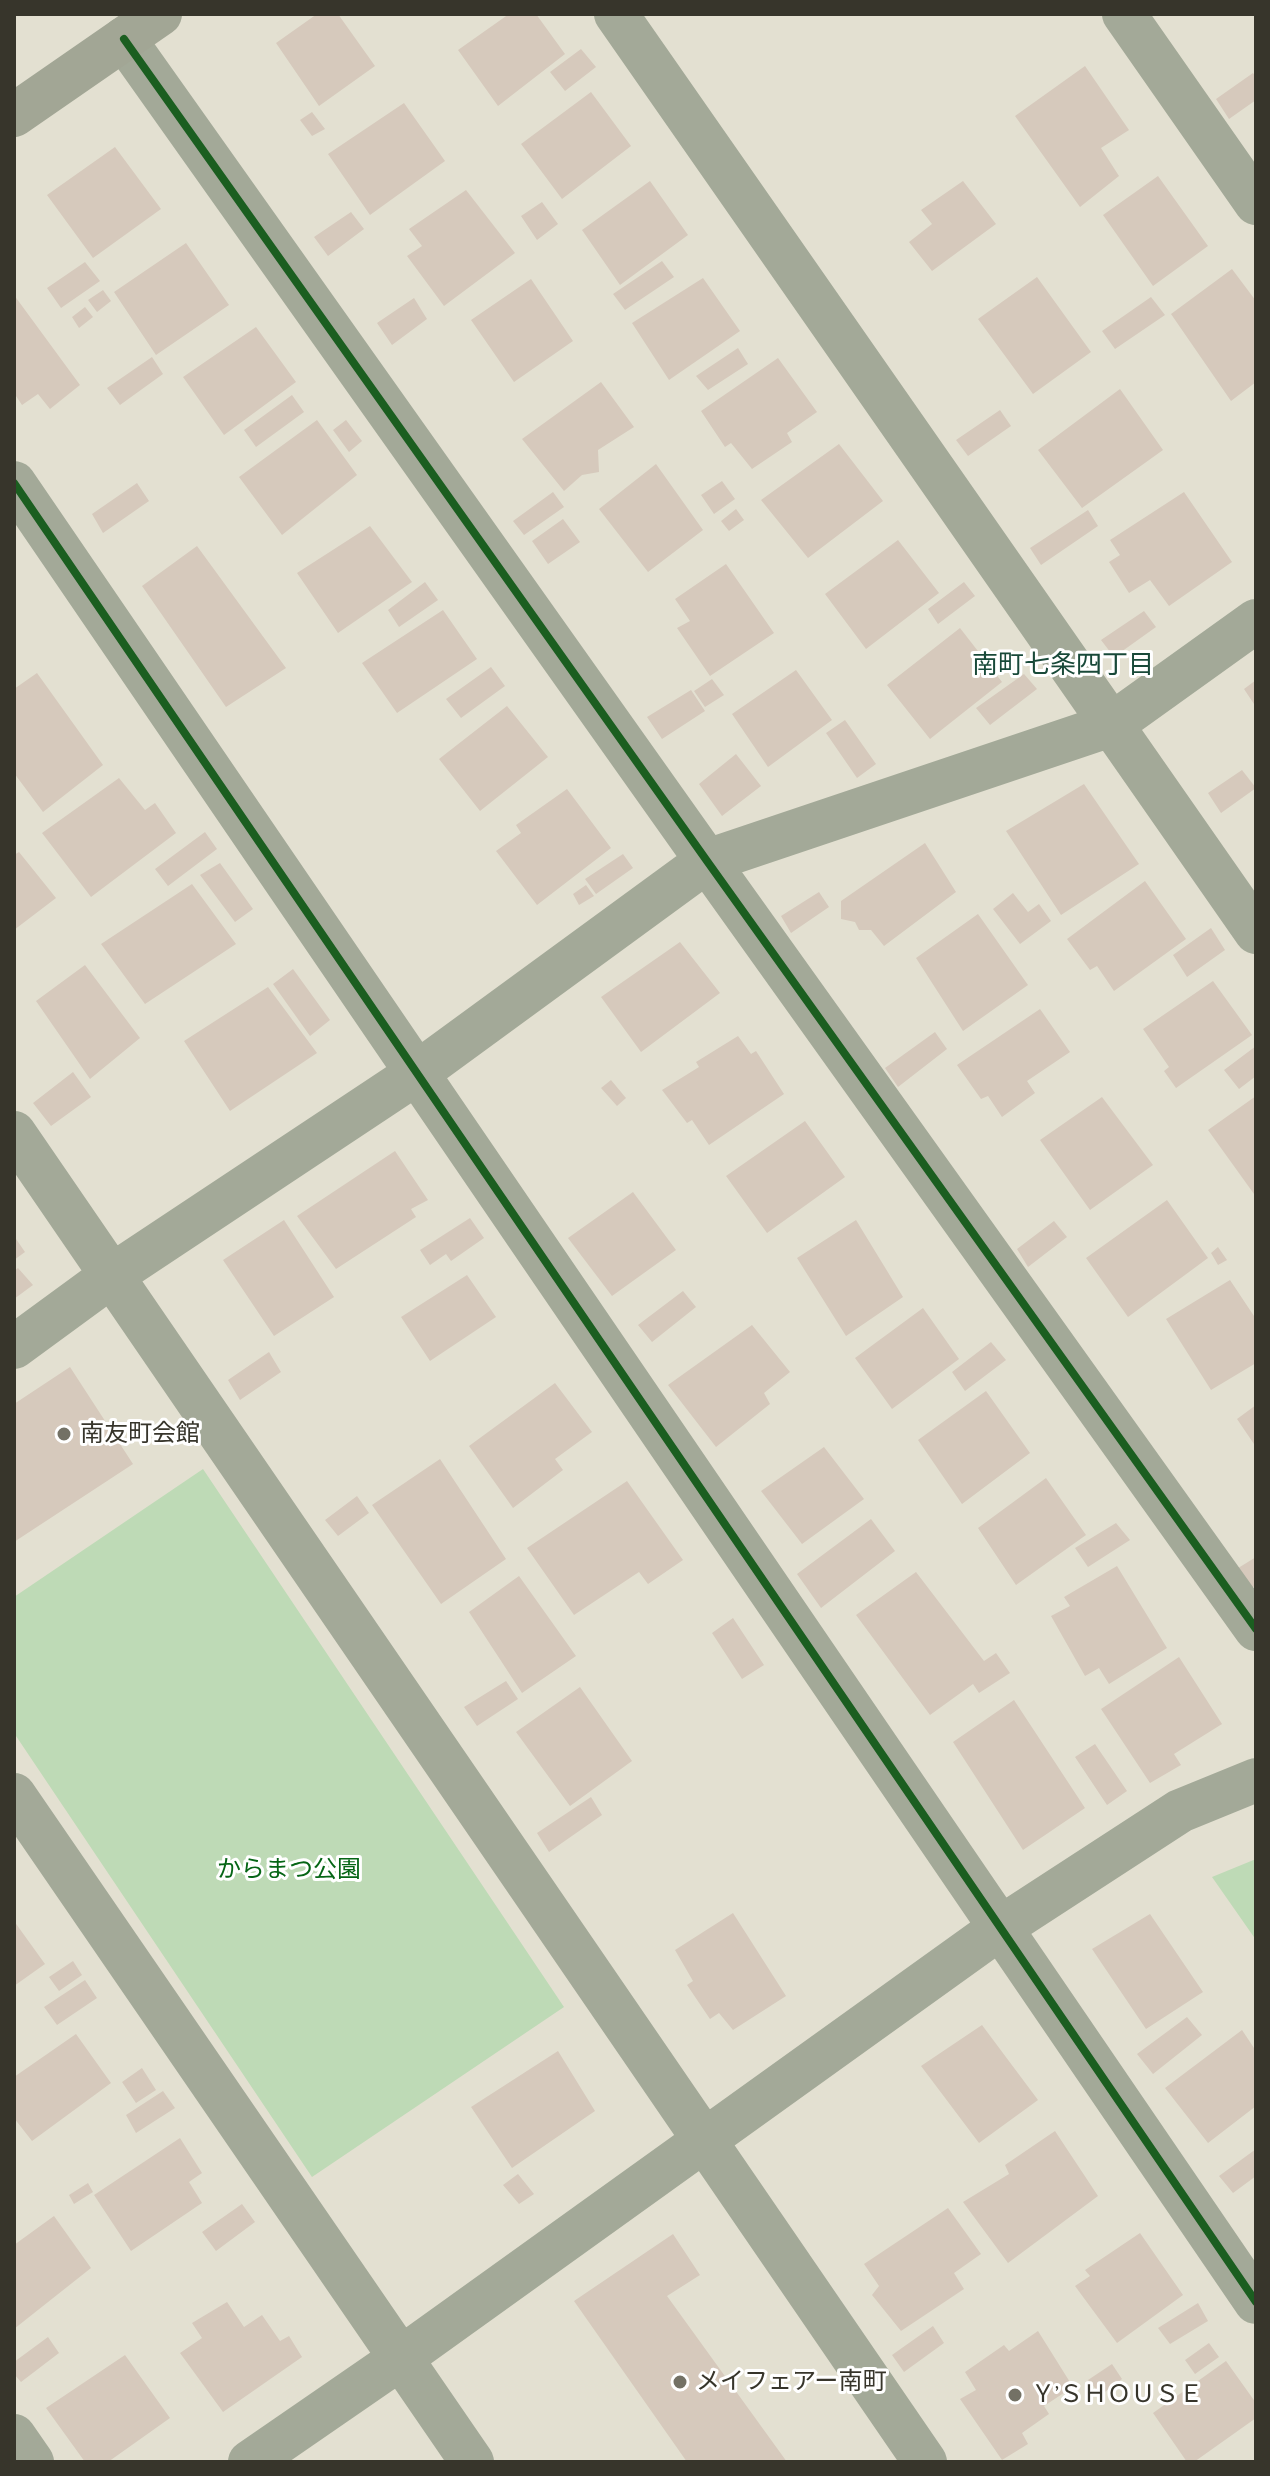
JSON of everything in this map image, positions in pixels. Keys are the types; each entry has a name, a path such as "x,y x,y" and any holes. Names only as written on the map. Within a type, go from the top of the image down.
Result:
{"street":[{"path":"14,115 160,14"},
{"path":"616,14 1256,932"},
{"path":"1124,14 1256,203"},
{"path":"124,39 1256,1629"},
{"path":"14,483 1256,2302"},
{"path":"14,1347 111,1276 417,1073 707,861 1111,725 1256,621"},
{"path":"14,1133 925,2462"},
{"path":"250,2462 401,2358 1000,1928 1180,1811 1256,1780"},
{"path":"14,1795 472,2462"},
{"path":"14,2436 32,2462"}],"green space":[{"name":"からまつ公園","path":"203,1469 564,2007 312,2177 14,1733 14,1597"},
{"path":"1256,1859 1256,1940 1212,1877"}],"building":[{"path":"317,14 338,14 375,66 319,106 276,43"},
{"path":"509,14 536,14 565,54 498,106 458,50"},
{"path":"581,49 596,67 565,91 550,72"},
{"path":"1085,66 1129,130 1101,148 1119,176 1080,207 1015,116"},
{"path":"1253,73 1256,77 1256,100 1229,119 1216,99"},
{"path":"591,92 631,146 562,199 521,144"},
{"path":"404,103 445,161 370,215 328,154"},
{"path":"312,112 325,129 312,136 300,120"},
{"path":"115,147 161,209 93,258 47,195"},
{"path":"1158,176 1208,246 1153,286 1103,215"},
{"path":"650,181 688,235 620,285 582,230"},
{"path":"963,181 996,224 932,271 909,242 932,224 921,210"},
{"path":"466,190 515,253 444,306 407,256 422,246 409,229"},
{"path":"542,202 558,224 537,240 521,216"},
{"path":"351,212 364,229 328,256 314,237"},
{"path":"186,243 229,305 156,355 114,292"},
{"path":"662,261 674,277 625,310 613,294"},
{"path":"85,262 100,281 61,308 47,288"},
{"path":"1232,269 1256,301 1256,382 1231,401 1171,314"},
{"path":"1037,277 1091,352 1033,394 978,319"},
{"path":"703,278 740,331 669,380 632,323"},
{"path":"531,279 573,341 514,382 471,320"},
{"path":"103,290 111,301 97,312 88,300"},
{"path":"14,295 80,385 50,409 38,394 22,405 14,393"},
{"path":"1151,297 1165,315 1115,349 1102,331"},
{"path":"414,298 427,319 392,345 377,323"},
{"path":"85,307 93,317 79,328 72,317"},
{"path":"256,327 296,382 224,435 183,377"},
{"path":"738,348 748,364 708,390 696,376"},
{"path":"152,357 163,374 120,405 107,388"},
{"path":"778,358 817,412 787,433 792,442 752,469 731,443 725,447 701,411"},
{"path":"601,382 634,427 598,450 599,472 582,475 564,491 522,439"},
{"path":"1120,389 1163,450 1082,508 1038,450"},
{"path":"292,395 304,412 256,447 244,430"},
{"path":"1000,410 1011,426 968,456 956,440"},
{"path":"317,420 357,475 282,535 239,477"},
{"path":"346,420 362,441 349,452 333,430"},
{"path":"839,444 883,501 808,558 761,500"},
{"path":"656,464 703,530 648,572 599,509"},
{"path":"722,481 735,499 714,514 701,495"},
{"path":"137,483 149,501 103,533 92,514"},
{"path":"553,492 564,507 524,535 513,521"},
{"path":"1184,492 1232,562 1169,606 1150,580 1129,593 1109,562 1120,555 1110,540"},
{"path":"736,509 744,520 729,531 721,521"},
{"path":"1088,510 1098,526 1041,565 1030,548"},
{"path":"563,519 580,542 548,564 532,541"},
{"path":"370,526 412,582 338,633 297,573"},
{"path":"898,540 939,593 866,649 825,594"},
{"path":"197,546 286,668 226,707 142,586"},
{"path":"726,564 774,633 710,676 677,628 690,621 675,599"},
{"path":"425,582 438,600 399,627 388,610"},
{"path":"964,582 975,596 938,624 928,609"},
{"path":"443,610 477,659 397,713 362,663"},
{"path":"1144,611 1156,627 1114,657 1101,640"},
{"path":"960,628 1002,682 930,739 887,685"},
{"path":"491,667 505,686 461,718 446,699"},
{"path":"796,670 832,720 768,767 732,714"},
{"path":"37,673 103,765 43,812 14,773 14,689"},
{"path":"1024,674 1037,689 990,725 976,708"},
{"path":"712,679 724,695 705,707 694,691"},
{"path":"1256,680 1256,707 1244,689"},
{"path":"691,690 705,711 662,739 647,717"},
{"path":"507,706 548,757 480,811 439,759"},
{"path":"845,720 876,764 857,778 826,733"},
{"path":"736,754 761,786 722,816 699,784"},
{"path":"1242,770 1256,788 1221,813 1208,793"},
{"path":"119,778 145,810 155,803 176,833 91,897 42,833"},
{"path":"1084,784 1139,864 1061,915 1006,831"},
{"path":"567,789 611,848 537,905 496,851 521,833 516,825"},
{"path":"205,832 217,849 168,886 155,869"},
{"path":"925,843 956,892 884,946 871,930 859,930 855,922 841,919 841,901"},
{"path":"19,852 56,898 14,930 14,855"},
{"path":"623,854 633,868 596,894 585,879"},
{"path":"220,863 253,909 235,922 200,875"},
{"path":"1145,881 1186,939 1114,991 1097,966 1090,970 1067,939"},
{"path":"192,884 236,944 145,1004 101,944"},
{"path":"586,885 594,896 579,905 573,894"},
{"path":"819,892 829,907 791,933 781,916"},
{"path":"1013,893 1028,912 1039,904 1051,921 1020,944 993,909"},
{"path":"978,914 1028,985 963,1031 916,958"},
{"path":"1211,928 1225,950 1187,977 1173,955"},
{"path":"680,942 720,993 641,1052 601,997"},
{"path":"85,965 140,1038 90,1079 36,1001"},
{"path":"293,969 330,1020 310,1036 273,984"},
{"path":"1213,981 1252,1035 1176,1088 1164,1071 1169,1067 1143,1029"},
{"path":"268,987 317,1053 230,1111 184,1041"},
{"path":"1040,1009 1070,1052 1027,1081 1035,1093 1002,1117 988,1096 981,1099 957,1065"},
{"path":"935,1032 947,1049 898,1087 885,1068"},
{"path":"738,1036 751,1054 756,1051 784,1094 709,1145 692,1120 687,1123 662,1090 699,1067 696,1062"},
{"path":"1256,1046 1256,1076 1239,1089 1224,1070"},
{"path":"73,1072 91,1097 51,1126 33,1103"},
{"path":"611,1080 626,1098 617,1106 601,1088"},
{"path":"1256,1096 1256,1192 1254,1194 1208,1130"},
{"path":"1102,1097 1153,1165 1090,1210 1040,1140"},
{"path":"805,1121 845,1177 767,1233 726,1176"},
{"path":"395,1151 428,1200 411,1209 416,1217 336,1269 297,1216"},
{"path":"633,1192 676,1250 612,1296 568,1238"},
{"path":"1167,1200 1208,1258 1128,1317 1086,1258"},
{"path":"470,1218 484,1238 451,1261 446,1254 430,1265 420,1250"},
{"path":"284,1220 334,1297 274,1336 223,1260"},
{"path":"856,1220 903,1297 846,1336 797,1258"},
{"path":"1054,1221 1067,1237 1028,1267 1017,1249"},
{"path":"14,1236 25,1252 14,1260"},
{"path":"1218,1247 1227,1260 1218,1265 1211,1253"},
{"path":"18,1268 33,1285 14,1299 14,1271"},
{"path":"467,1275 496,1317 430,1361 401,1317"},
{"path":"1230,1280 1256,1319 1256,1363 1211,1390 1166,1319"},
{"path":"683,1291 696,1307 652,1342 638,1325"},
{"path":"923,1308 959,1359 892,1409 855,1358"},
{"path":"752,1325 790,1372 764,1393 770,1404 716,1447 668,1385"},
{"path":"991,1342 1006,1360 965,1391 952,1372"},
{"path":"269,1352 281,1372 240,1400 228,1380"},
{"name":"南友町会館","path":"70,1367 133,1464 14,1542 14,1404"},
{"path":"555,1383 592,1432 555,1459 563,1470 513,1508 469,1446"},
{"path":"986,1391 1030,1453 962,1504 918,1440"},
{"path":"1256,1405 1256,1447 1237,1419"},
{"path":"824,1447 864,1499 802,1544 761,1491"},
{"path":"440,1459 506,1559 441,1604 372,1505"},
{"path":"1046,1478 1086,1535 1016,1585 978,1528"},
{"path":"627,1481 683,1560 648,1584 639,1572 574,1615 527,1548"},
{"path":"357,1496 369,1513 338,1536 325,1520"},
{"path":"871,1519 895,1551 821,1608 797,1574"},
{"path":"1116,1523 1130,1540 1088,1567 1075,1548"},
{"path":"1256,1557 1256,1585 1249,1590 1235,1570"},
{"path":"1117,1566 1167,1648 1109,1684 1099,1668 1085,1676 1051,1616 1070,1606 1064,1597"},
{"path":"916,1572 984,1661 996,1653 1010,1673 979,1693 973,1684 930,1715 856,1615"},
{"path":"519,1576 576,1656 522,1693 469,1612"},
{"path":"733,1618 764,1665 742,1679 712,1633"},
{"path":"1179,1657 1222,1724 1174,1754 1181,1765 1150,1783 1101,1709"},
{"path":"506,1681 518,1699 477,1726 464,1707"},
{"path":"580,1687 632,1761 570,1806 516,1732"},
{"path":"1014,1700 1085,1808 1023,1850 953,1742"},
{"path":"1095,1744 1127,1791 1107,1805 1075,1757"},
{"path":"591,1797 602,1815 549,1852 537,1833"},
{"path":"733,1913 786,1996 733,2030 719,2013 710,2019 687,1985 693,1981 675,1950"},
{"path":"1150,1914 1203,1992 1146,2029 1092,1949"},
{"path":"14,1921 45,1964 14,1986"},
{"path":"73,1961 82,1975 59,1991 49,1977"},
{"path":"85,1980 97,1998 57,2025 44,2007"},
{"path":"1187,2017 1202,2035 1153,2074 1137,2054"},
{"path":"982,2025 1038,2100 979,2143 921,2066"},
{"path":"1242,2030 1256,2051 1256,2106 1208,2143 1165,2088"},
{"path":"76,2034 111,2083 32,2141 14,2118 14,2077"},
{"path":"558,2051 595,2111 512,2168 471,2107"},
{"path":"142,2068 156,2090 136,2103 122,2082"},
{"path":"163,2091 175,2108 136,2133 126,2115"},
{"path":"1055,2131 1098,2196 1008,2263 963,2202 1009,2174 1005,2165"},
{"path":"180,2138 202,2173 189,2182 202,2203 131,2251 94,2195"},
{"path":"1256,2149 1256,2176 1233,2193 1219,2176"},
{"path":"518,2174 534,2194 519,2204 503,2185"},
{"path":"88,2183 93,2192 74,2204 69,2195"},
{"path":"242,2204 255,2222 216,2251 202,2232"},
{"path":"948,2208 981,2254 954,2273 964,2289 901,2331 872,2295 879,2286 864,2264"},
{"path":"54,2216 91,2268 14,2329 14,2245"},
{"path":"1140,2233 1183,2295 1117,2343 1075,2286 1090,2276 1085,2270"},
{"name":"メイフェアー南町","path":"673,2234 700,2275 667,2296 787,2462 687,2462 574,2301"},
{"path":"227,2302 244,2327 262,2315 280,2341 289,2336 302,2357 223,2412 180,2353 202,2338 192,2323"},
{"path":"1198,2303 1208,2321 1170,2344 1158,2328"},
{"path":"933,2326 944,2343 904,2372 892,2355"},
{"name":"Ｙ’ＳＨＯＵＳＥ","path":"1038,2331 1073,2387 1044,2406 1049,2414 1022,2433 1028,2444 1002,2460 960,2399 976,2390 965,2372 1004,2345 1009,2351"},
{"path":"48,2337 59,2353 21,2382 14,2374 14,2362"},
{"path":"1209,2343 1219,2357 1195,2374 1185,2360"},
{"path":"125,2355 170,2418 108,2462 85,2462 46,2408"},
{"path":"1226,2361 1256,2403 1256,2418 1194,2462 1187,2462 1153,2413"},
{"path":"1112,2364 1122,2379 1101,2395 1088,2380"}],"cycle path":[{"path":"124,39 1256,1629"},
{"path":"14,483 1256,2302"}],"place":[{"name":"南友町会館","path":"64,1434"},
{"name":"メイフェアー南町","path":"680,2382"},
{"name":"Ｙ’ＳＨＯＵＳＥ","path":"1015,2395"}],"district":[{"name":"南町七条四丁目","path":"1063,666"}]}
